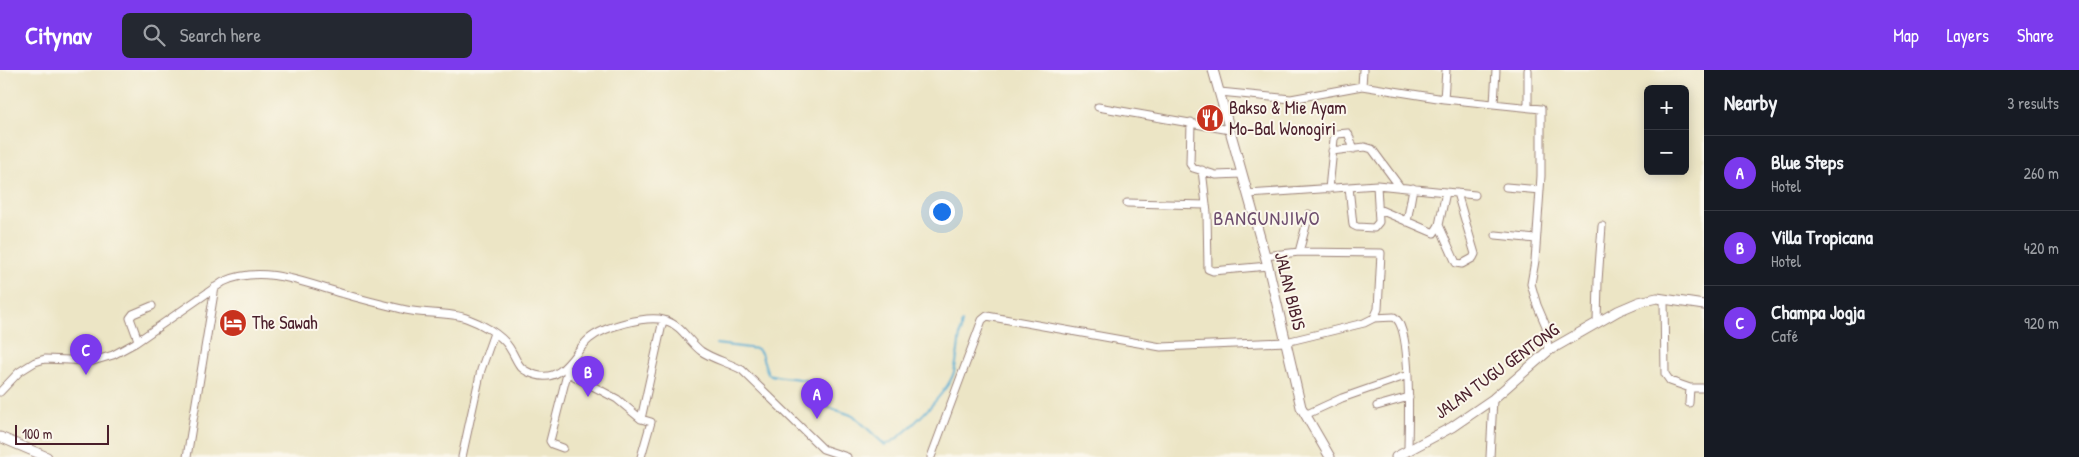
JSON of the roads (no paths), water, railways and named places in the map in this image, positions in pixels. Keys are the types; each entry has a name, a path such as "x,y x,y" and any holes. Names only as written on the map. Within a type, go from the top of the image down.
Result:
{"main road":[{"name":"JALAN BIBIS","path":"1213,70 1268,266 1301,407 1330,457"},
{"name":"JALAN TUGU GENTONG","path":"1396,457 1452,427 1493,399 1548,351 1597,322 1639,302 1664,299 1704,305"},
{"path":"0,437 43,456"}],"street":[{"path":"1362,86 1363,70"},
{"path":"1444,99 1446,70"},
{"path":"1494,104 1496,70"},
{"path":"1528,70 1528,107"},
{"path":"1220,92 1291,99 1362,86 1444,99 1541,109 1540,190 1531,284 1546,326 1548,351"},
{"path":"1098,106 1230,130"},
{"path":"1191,122 1190,164 1192,168 1216,175 1242,174"},
{"path":"1329,189 1334,139 1341,132 1348,133 1351,136 1354,148"},
{"path":"1332,151 1354,148 1372,149 1400,187"},
{"path":"1202,170 1206,205 1208,269 1213,271 1268,266"},
{"path":"1349,187 1352,222 1355,227 1377,227 1379,222 1377,185"},
{"path":"1248,194 1377,185 1475,195"},
{"path":"1506,187 1540,190"},
{"path":"1407,222 1413,188"},
{"path":"1378,209 1434,233 1439,225 1446,192"},
{"path":"1439,225 1456,263 1462,264 1473,258 1475,254 1470,232 1457,193"},
{"path":"1127,203 1206,205"},
{"path":"1299,252 1310,214"},
{"path":"1597,322 1602,226"},
{"path":"1496,234 1536,239"},
{"path":"1265,256 1299,252 1381,253 1378,309 1374,318"},
{"path":"0,392 19,372 35,362 44,359 93,361 113,355 215,287 235,276 271,275 406,310 464,317 494,333 509,347 517,364 526,372 549,377 570,362 589,339 607,330 644,320 663,320 685,332 701,351 742,370 822,449 847,457"},
{"path":"187,457 215,287"},
{"path":"1664,299 1665,374 1670,381 1690,388 1704,388"},
{"path":"138,340 130,318 133,314 152,306"},
{"path":"932,457 984,316 1161,347 1286,342 1364,324 1374,318 1389,316 1399,319 1403,333 1408,375 1408,450"},
{"path":"641,419 663,320"},
{"path":"462,457 481,370 494,333"},
{"path":"563,448 552,444 550,441 570,362"},
{"path":"568,373 617,399 641,419 651,423 642,457"},
{"path":"1305,415 1342,398 1408,375"},
{"path":"1689,403 1690,388"},
{"path":"1377,406 1408,397"},
{"path":"1490,457 1493,399"}],"waterway":[{"path":"716,344 757,349 761,353 768,374 806,380 818,386 822,405 854,416 885,445 893,441 913,424 944,391 954,372 962,322"}],"place":[{"name":"Bakso & Mie Ayam Mo-Bal Wonogiri","path":"1210,118"},
{"name":"The Sawah","path":"233,323"},
{"name":"Champa Jogja","path":"86,375"},
{"name":"Villa Tropicana","path":"588,397"},
{"name":"Blue Steps","path":"817,419"}],"district":[{"name":"BANGUNJIWO","path":"1267,218"}]}
